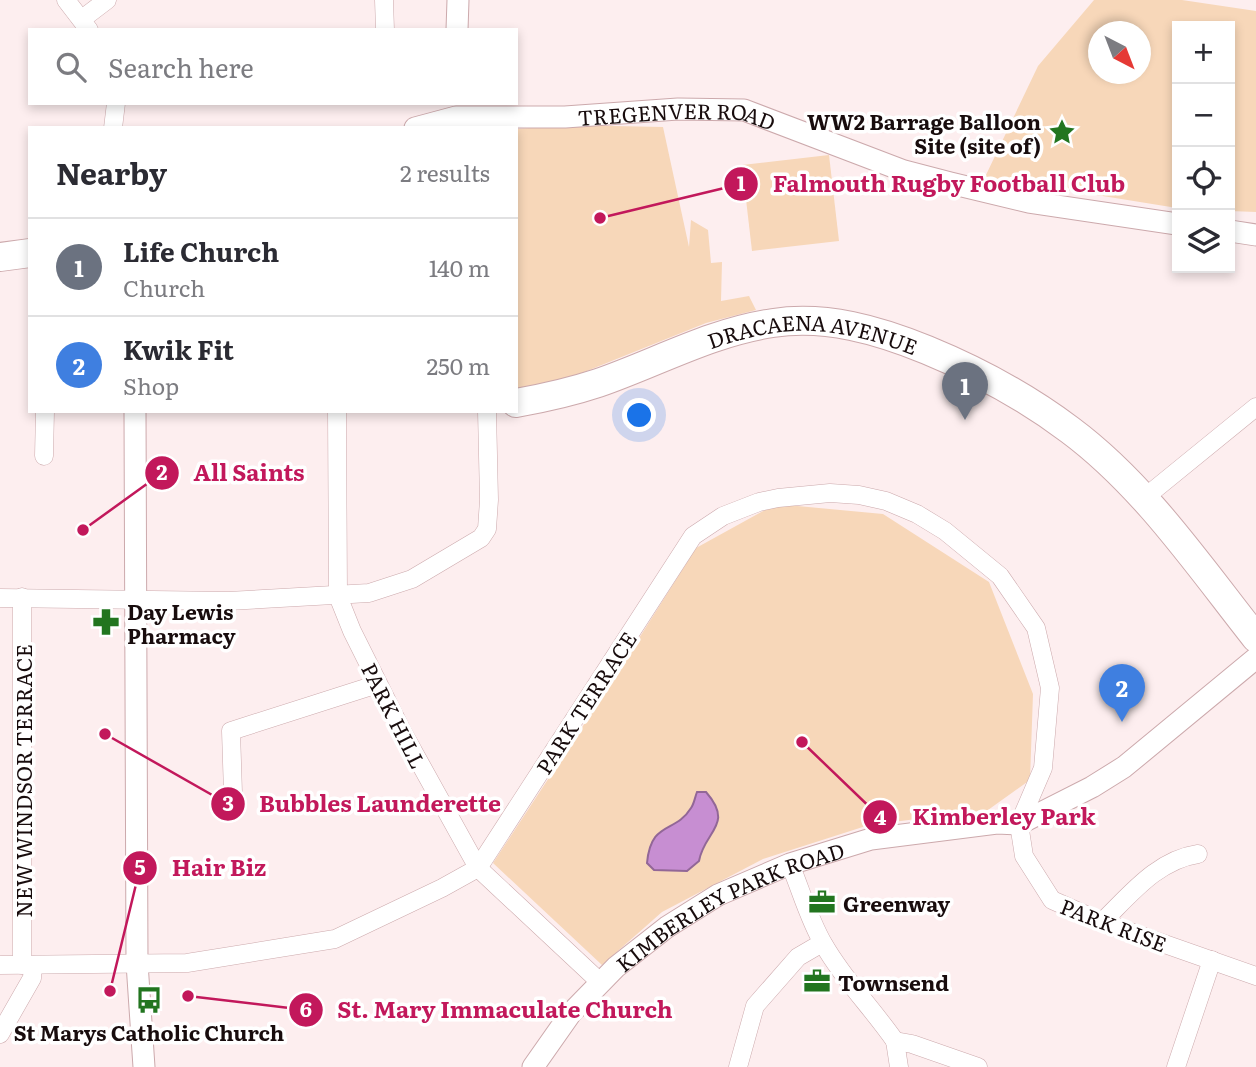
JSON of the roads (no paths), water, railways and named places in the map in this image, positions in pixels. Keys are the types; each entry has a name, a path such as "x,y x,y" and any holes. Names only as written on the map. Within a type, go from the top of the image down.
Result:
{"main road":[{"path":"0,257 28,253"},
{"name":"DRACAENA AVENUE","path":"518,403 558,395 600,382 727,333 774,323 809,321 870,329 909,343 1005,386 1072,431 1143,499 1256,638"}],"street":[{"path":"66,0 86,24 107,0"},
{"path":"384,0 385,28"},
{"path":"457,28 458,0"},
{"path":"113,126 116,105"},
{"name":"TREGENVER ROAD","path":"420,126 456,110 565,117 678,109 744,110 904,171 1029,202 1172,223"},
{"path":"1235,232 1256,235"},
{"path":"1143,499 1256,407"},
{"path":"44,457 45,413"},
{"path":"135,413 138,963 144,1067"},
{"path":"337,413 338,596"},
{"path":"0,598 228,601 338,596 369,593 412,579 481,538 487,529 487,413"},
{"name":"PARK TERRACE","path":"478,868 693,536 723,516 778,498 830,493 859,495 886,501 917,514 946,531 1000,576 1036,628 1050,688 1043,768 1019,824"},
{"name":"PARK HILL","path":"338,596 402,732 478,868 600,982"},
{"name":"NEW WINDSOR TERRACE","path":"22,597 28,965"},
{"name":"KIMBERLEY PARK ROAD","path":"533,1067 571,1013 600,982 667,927 718,895 790,864 872,839 973,825 1019,824 1092,787 1124,766 1256,658"},
{"path":"233,793 231,731 378,684"},
{"name":"PARK RISE","path":"1019,824 1024,856 1052,900 1102,922 1256,976"},
{"path":"1102,922 1160,867 1185,856 1198,854"},
{"path":"790,864 822,943 851,986 895,1041 899,1067"},
{"path":"0,965 187,963 335,939 478,868"},
{"path":"738,1067 755,1006 798,957 822,943"},
{"path":"1176,1067 1212,960"},
{"path":"0,1034 32,978 28,965"},
{"path":"895,1041 912,1044 978,1067"}],"place":[{"name":"WW2 Barrage Balloon Site (site of)","path":"1062,132"},
{"name":"Falmouth Rugby Football Club","path":"600,218"},
{"name":"Life Church","path":"965,420"},
{"name":"All Saints","path":"83,530"},
{"name":"Day Lewis Pharmacy","path":"106,622"},
{"name":"Kwik Fit","path":"1122,722"},
{"name":"Bubbles Launderette","path":"105,734"},
{"name":"Kimberley Park","path":"802,742"},
{"name":"Greenway","path":"822,902"},
{"name":"Townsend","path":"817,981"},
{"name":"Hair Biz","path":"110,991"},
{"name":"St. Mary Immaculate Church","path":"188,996"},
{"name":"St Marys Catholic Church","path":"149,1000"}]}
